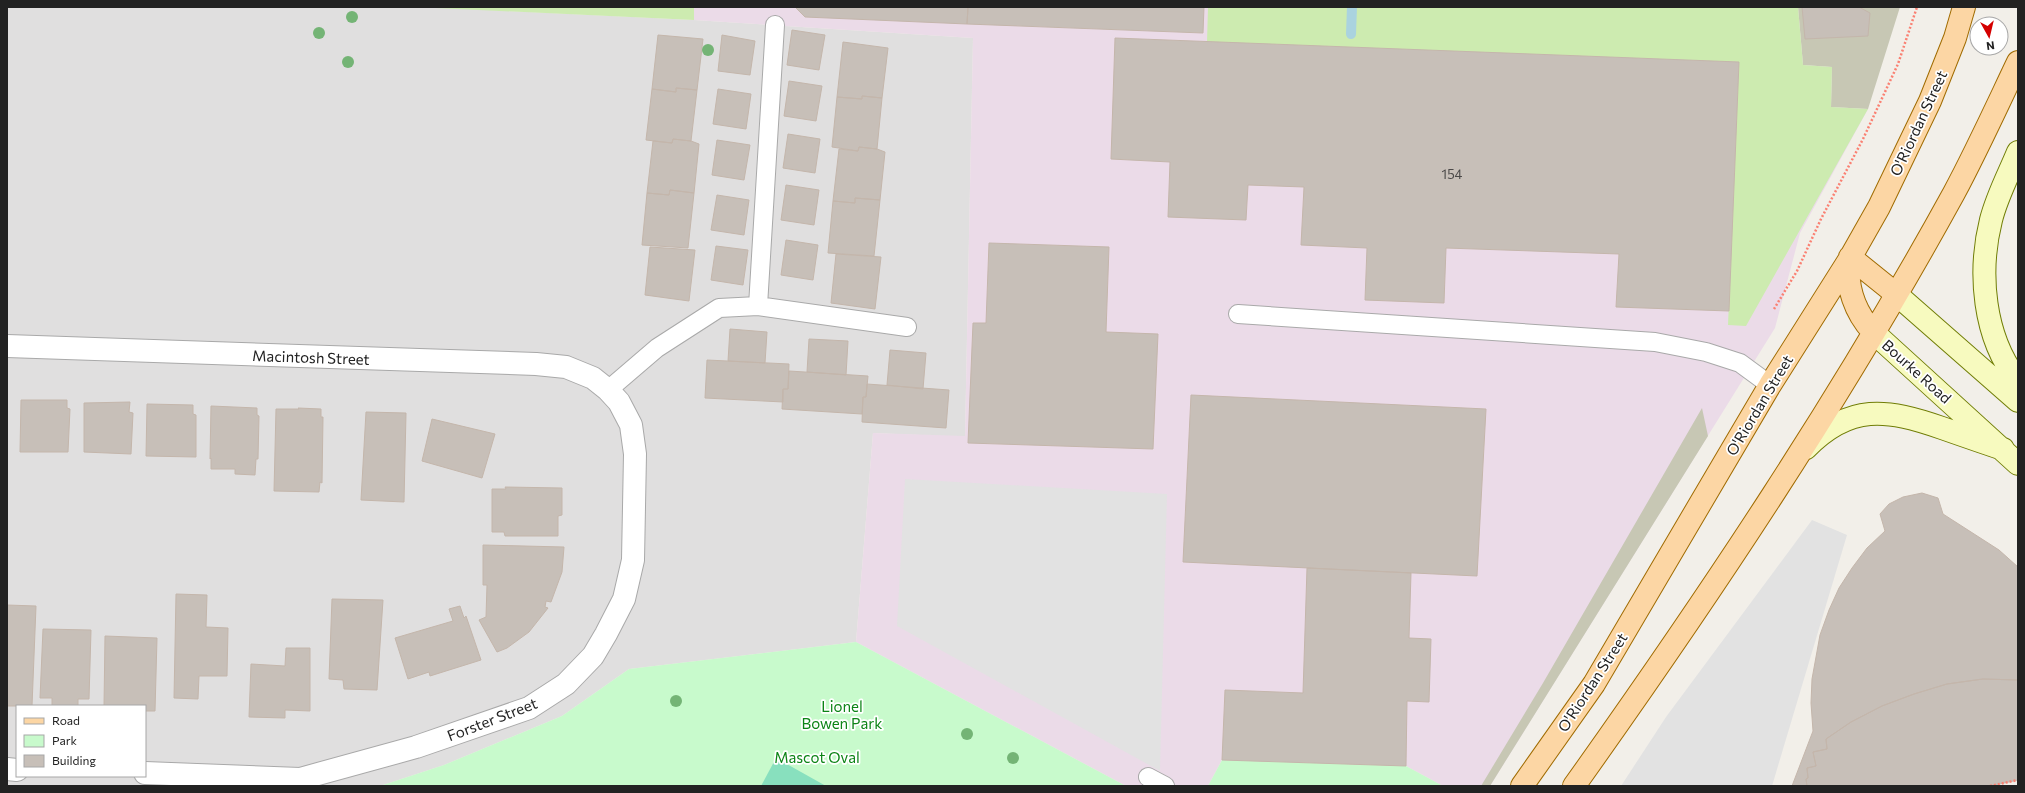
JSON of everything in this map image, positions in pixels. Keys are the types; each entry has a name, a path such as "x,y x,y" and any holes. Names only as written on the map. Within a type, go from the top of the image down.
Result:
{"main road":[{"name":"O'Riordan Street","path":"1522,786 1594,684 1770,385 1849,259 1879,207 1930,101 1955,38 1964,7"},
{"path":"1574,786 1673,646 1791,465 1873,332 1954,192 2018,62"},
{"path":"2018,152 1991,220 1985,251 1985,290 1990,318 2006,362 2018,381"},
{"path":"1849,259 1896,294 2018,401"},
{"name":"Bourke Road","path":"1849,259 1849,278 1852,297 1860,316 1873,332 2010,456"},
{"path":"1791,465 1807,447 1828,429 1847,419 1871,413 1906,417 2010,456"}],"street":[{"name":"Macintosh Street","path":"7,346 536,364 566,367 593,378 608,390"},
{"name":"Forster Street","path":"146,773 300,779 416,747 529,708 566,684 593,656 606,634 624,599 634,560 635,454 631,425 619,402 608,390"}],"lane":[{"path":"758,306 775,25"},
{"path":"608,390 657,348 719,308 758,306 907,327"},
{"path":"1238,314 1655,342 1706,352 1740,363 1770,385"},
{"path":"1148,777 1165,786"}],"path":[{"path":"1774,309 1797,271 1821,219 1863,139 1898,64 1917,7"},
{"path":"1990,786 2018,780"}],"shaded area":[{"path":"7,7 427,7 694,20 973,38 965,437 873,433 856,642 629,669 562,716 444,765 380,786 7,786"},
{"path":"694,7 1798,7 1803,65 1832,67 1831,107 1868,109 1800,233 1775,328 1490,786 1443,786 1406,766 1222,760 1208,786 1126,786 856,642 873,433 965,436 973,38 694,20"},
{"path":"1798,7 1900,7 1868,109 1831,107 1832,67 1803,65"},
{"path":"1702,408 1708,436 1490,786 1481,786 1543,683"},
{"path":"905,479 1167,494 1160,771 897,626"},
{"path":"1812,520 1847,535 1772,786 1621,786 1666,717"}],"green space":[{"path":"414,7 694,7 694,20"},
{"path":"1208,7 1798,7 1803,65 1832,67 1831,107 1868,109 1746,326 1728,325 1739,62 1207,42"},
{"name":"Lionel Bowen Park","path":"856,642 1126,786 380,786 444,765 562,716 629,669"},
{"path":"776,758 826,786 761,786"},
{"path":"1222,760 1406,766 1443,786 1208,786"}],"building":[{"path":"795,7 968,7 967,24 805,17"},
{"path":"968,7 1204,7 1203,33 967,24"},
{"path":"1802,7 1859,7 1870,13 1868,36 1805,39"},
{"path":"792,30 825,35 819,70 787,65"},
{"path":"658,35 703,39 697,90 676,88 676,92 652,89"},
{"path":"722,35 755,41 750,75 718,71"},
{"path":"1115,38 1739,62 1729,311 1616,307 1619,254 1446,248 1444,303 1365,300 1367,248 1301,245 1304,187 1248,185 1246,220 1168,217 1170,162 1111,159"},
{"path":"843,42 888,48 882,98 862,96 862,99 837,97"},
{"path":"789,81 822,86 816,121 784,116"},
{"path":"676,88 697,90 691,141 673,139 672,143 646,140 652,89 676,92"},
{"path":"718,89 751,94 746,129 713,124"},
{"path":"862,96 882,98 877,149 859,147 858,151 832,147 837,97 862,99"},
{"path":"788,134 820,139 815,173 783,168"},
{"path":"673,139 691,141 699,144 694,193 670,190 669,195 647,193 653,141 672,143"},
{"path":"717,140 750,145 744,180 712,175"},
{"path":"859,147 877,149 885,152 880,200 855,198 855,203 833,201 839,149 858,151"},
{"path":"786,185 819,190 814,225 781,220"},
{"path":"670,190 694,193 688,248 642,245 647,193 669,195"},
{"path":"717,195 749,200 744,235 711,230"},
{"path":"855,198 880,200 874,256 828,253 833,201 855,203"},
{"path":"786,240 818,245 813,280 781,275"},
{"path":"989,243 1109,247 1106,332 1158,334 1153,449 968,443 973,323 986,323"},
{"path":"716,246 748,250 743,285 711,280"},
{"path":"650,247 695,250 689,301 645,295"},
{"path":"836,254 881,257 875,309 831,303"},
{"path":"730,329 767,332 765,363 728,361"},
{"path":"809,339 848,341 846,375 807,372"},
{"path":"890,350 926,353 923,389 887,385"},
{"path":"707,360 789,364 788,389 783,389 783,402 705,398"},
{"path":"789,371 868,376 866,397 863,397 862,414 782,409 783,389 788,389"},
{"path":"867,384 949,390 946,428 862,422 863,397 866,397"},
{"path":"1191,395 1486,409 1477,576 1183,562"},
{"path":"21,400 67,400 67,408 70,409 68,452 20,452"},
{"path":"130,402 129,412 133,413 131,454 84,452 84,403"},
{"path":"147,404 193,405 193,414 196,415 196,457 146,456"},
{"path":"211,406 257,408 257,415 259,416 258,459 256,459 255,475 235,474 235,469 211,469"},
{"path":"298,408 321,409 321,417 323,417 322,483 320,482 319,492 274,491 276,409 299,409"},
{"path":"366,412 406,413 404,502 361,500"},
{"path":"432,419 495,434 482,478 422,461"},
{"path":"505,487 562,488 562,515 558,516 558,536 505,536 504,532 492,532 492,489 506,489"},
{"path":"1922,493 1938,498 1943,514 1999,550 2018,567 2018,680 1983,679 1947,684 1882,706 1851,722 1826,739 1827,749 1813,752 1816,766 1807,768 1807,786 1792,786 1813,731 1811,703 1812,679 1820,635 1829,610 1839,588 1852,568 1867,548 1885,531 1880,514 1889,504 1903,497"},
{"path":"483,545 564,547 562,572 551,602 546,601 545,607 548,608 529,632 507,648 497,652 479,620 486,617 487,585 483,585"},
{"path":"1307,568 1411,573 1409,638 1431,639 1429,702 1407,701 1406,766 1222,760 1225,690 1303,693"},
{"path":"176,594 207,595 206,627 228,628 227,676 199,676 198,699 174,698"},
{"path":"332,599 383,600 377,690 344,689 343,680 329,679"},
{"path":"7,605 36,606 32,705 7,706"},
{"path":"460,606 464,618 466,616 481,660 430,676 429,672 408,679 395,638 453,621 449,609"},
{"path":"43,629 91,630 89,699 78,699 78,705 52,705 52,698 40,698"},
{"path":"105,636 157,638 155,711 146,711 146,705 104,705"},
{"path":"286,648 310,648 310,711 285,710 285,718 249,717 251,664 285,666"},
{"path":"1983,679 2018,680 2018,780 1990,786 1807,786 1807,768 1816,766 1813,752 1827,749 1826,739 1851,722 1882,706 1914,694 1947,684"}],"waterway":[{"path":"1351,34 1352,7"}],"park label":[{"name":"Mascot Oval","path":"817,757"}]}
